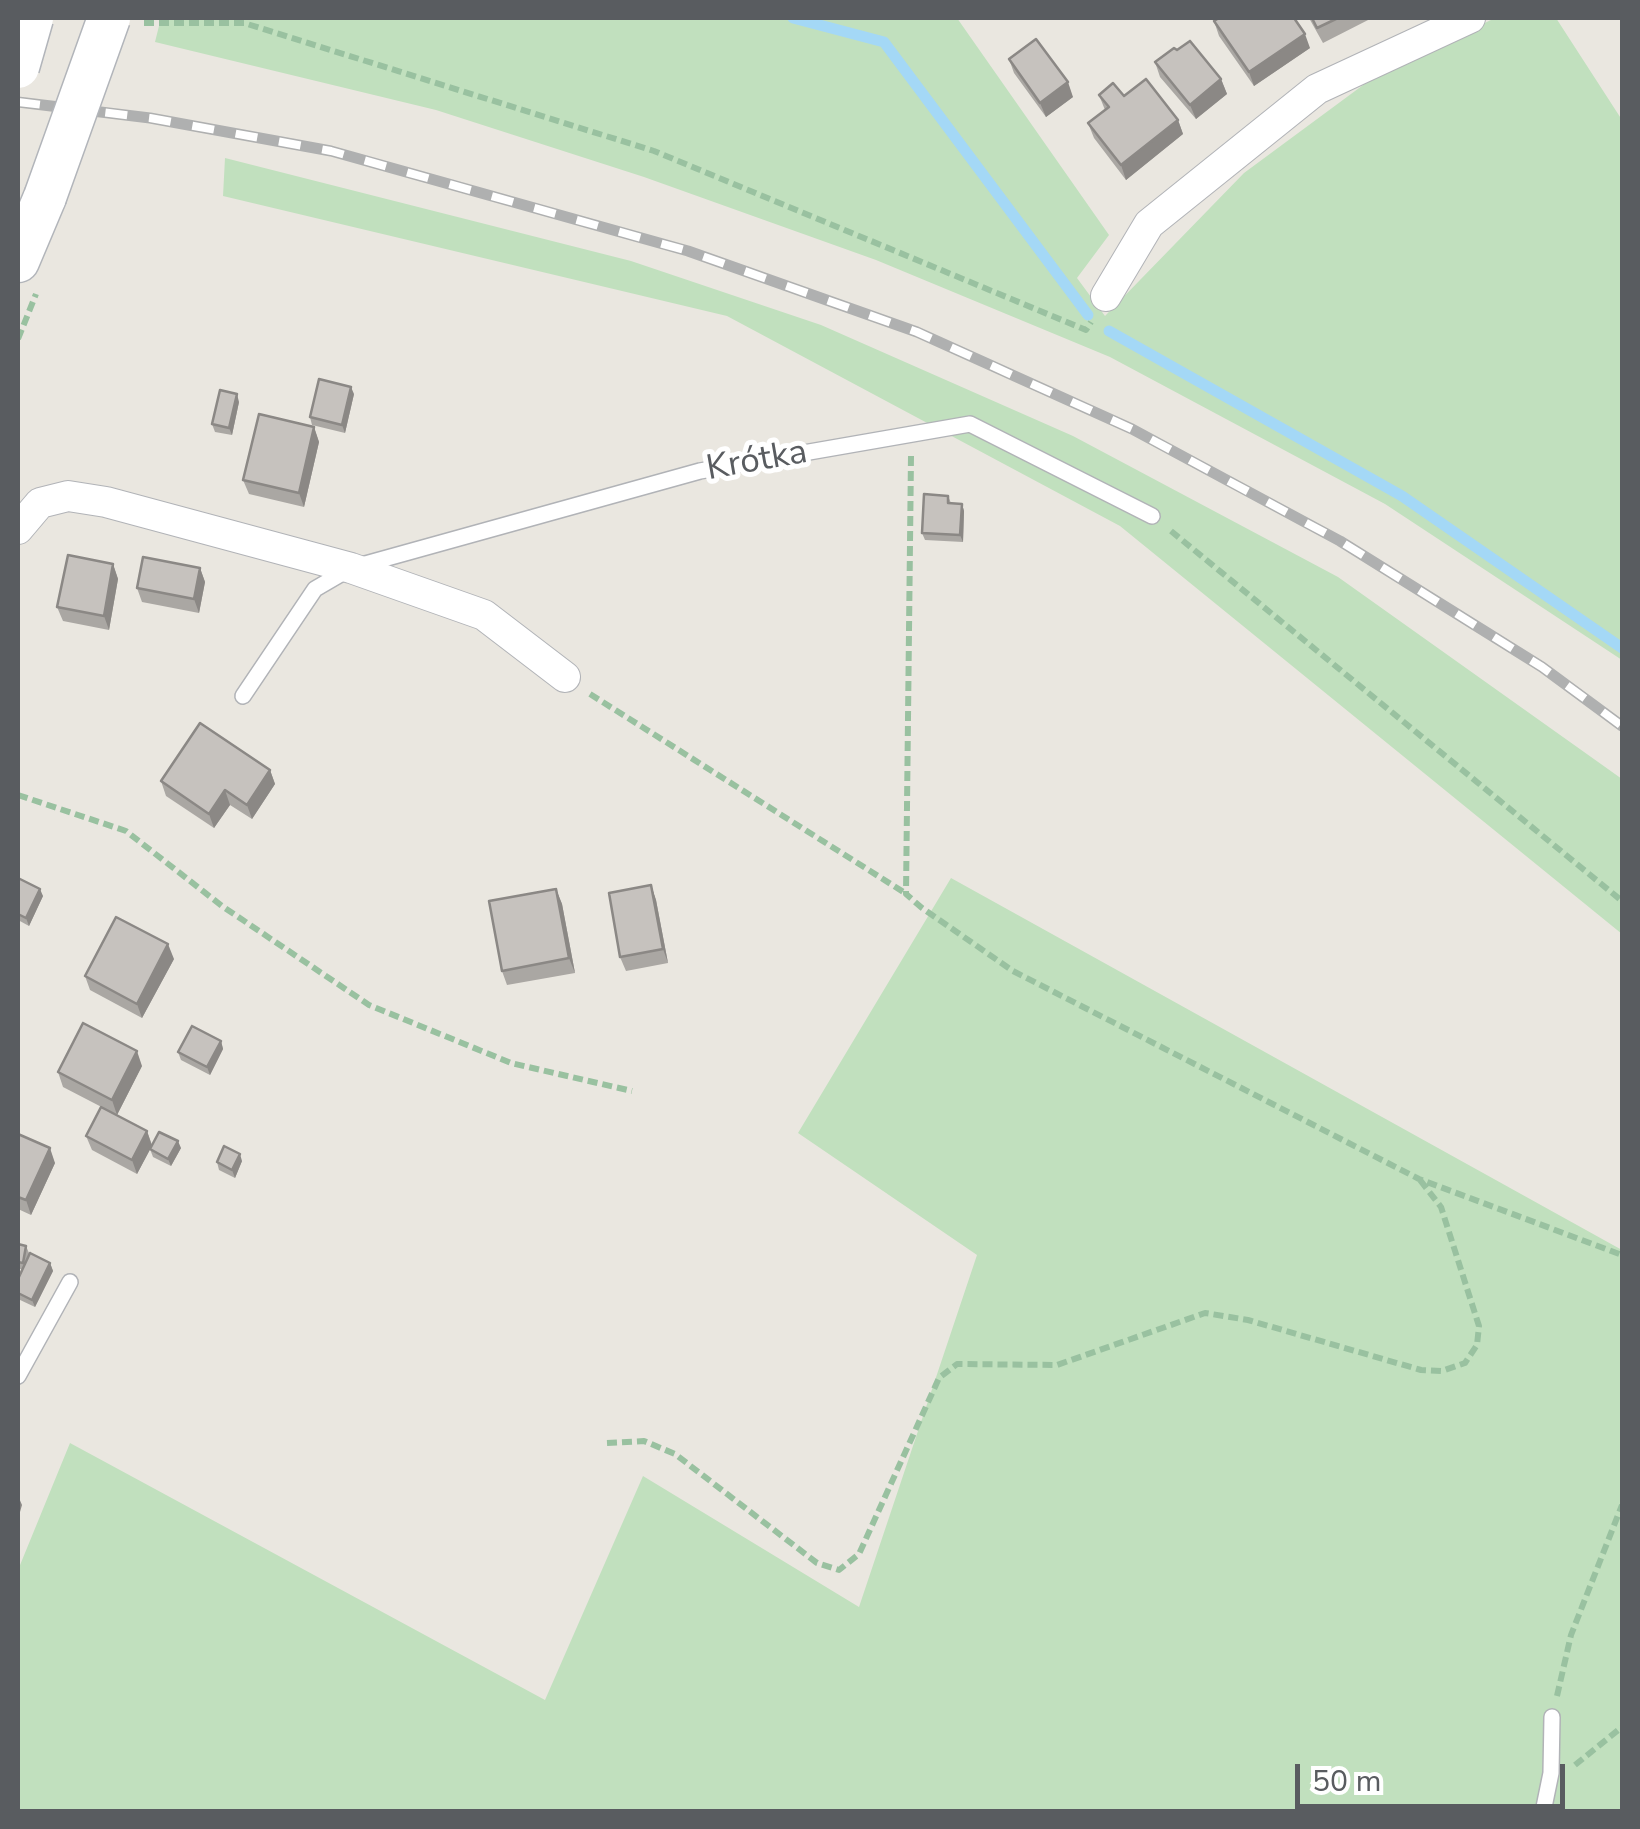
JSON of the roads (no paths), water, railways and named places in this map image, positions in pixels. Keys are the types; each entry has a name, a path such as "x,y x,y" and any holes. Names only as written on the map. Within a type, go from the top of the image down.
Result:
{"main road":[{"path":"18,67 32,18"},
{"path":"18,261 109,18"}],"street":[{"path":"1106,296 1149,224 1317,89 1470,18"},
{"path":"18,529 40,503 68,496 106,502 351,568 484,614 565,677"}],"lane":[{"name":"Krótka","path":"243,696 315,589 351,568 700,472 970,424 1152,516"},
{"path":"18,1376 70,1282"},
{"path":"1543,1812 1551,1774 1552,1717"}],"waterway":[{"path":"793,18 884,42 1088,315"},
{"path":"1109,331 1402,496 1622,648"}],"railway":[{"path":"18,102 150,118 331,151 688,251 917,332 1132,429 1340,541 1542,667 1622,726"}]}
